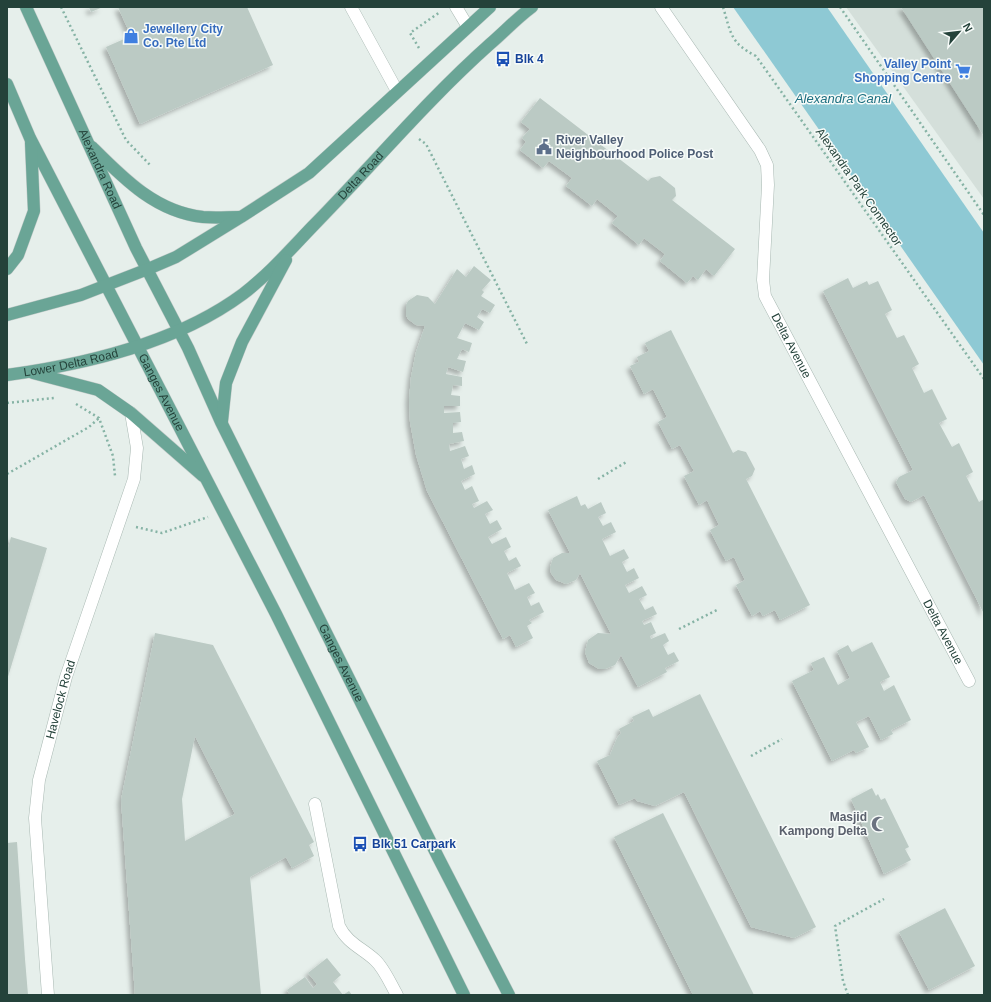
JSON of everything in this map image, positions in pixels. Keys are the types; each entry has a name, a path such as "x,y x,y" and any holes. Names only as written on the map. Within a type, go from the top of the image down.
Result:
{"main road":[{"name":"Alexandra Road","path":"26,7 86,140 178,330"},
{"name":"Delta Road","path":"178,330 204,318 242,294 266,275 345,194 405,127 481,52 532,7"},
{"path":"7,315 81,295 148,269 176,257 241,218 309,173 468,27 484,9"},
{"path":"7,84 30,138 105,286 138,347"},
{"path":"7,269 18,255 34,210 30,138"},
{"path":"86,140 136,190 178,212 203,217 241,218"},
{"path":"221,422 226,383 242,342 294,246"},
{"name":"Lower Delta Road","path":"7,374 30,372 114,354 138,347 178,330"},
{"name":"Ganges Avenue","path":"178,330 221,422 439,859 509,995"},
{"name":"Ganges Avenue","path":"138,347 276,614 464,995"},
{"path":"30,372 98,390 131,413 208,480"}],"street":[{"path":"351,7 397,91"},
{"path":"456,7 468,27"},
{"name":"Delta Avenue","path":"661,7 760,150 767,166 768,185 762,280 765,296 969,681"},
{"name":"Havelock Road","path":"48,995 35,818 39,780 66,677 134,479 137,448 131,413"},
{"path":"315,804 339,926 343,934 352,944 377,961 397,995"}],"path":[{"path":"61,7 126,140 150,166"},
{"path":"422,52 410,33 446,7"},
{"name":"Alexandra Park Connector","path":"723,7 729,31 741,49 756,56 984,379"},
{"path":"840,7 984,215"},
{"path":"405,127 426,144 528,344"},
{"path":"7,403 53,398 59,400"},
{"path":"7,474 90,427 99,418 78,404 72,403"},
{"path":"598,479 628,461"},
{"path":"133,527 162,533 223,512"},
{"path":"679,629 717,610"},
{"path":"751,756 782,740"},
{"path":"848,995 843,980 835,926 884,899"}],"shaded area":[{"path":"846,7 984,7 984,199"}],"water":[{"name":"Alexandra Canal","path":"733,7 827,7 984,233 984,365"}],"building":[{"path":"89,7 103,7 91,12"},
{"path":"118,7 247,7 273,65 140,124 106,47 131,36"},
{"name":"Valley Point Shopping Centre","path":"901,7 984,7 984,136"},
{"path":"540,98 648,181 651,178 660,176 675,188 676,196 672,200 735,249 714,276 706,269 698,280 693,276 687,283 660,261 665,254 644,238 639,245 612,223 618,216 597,199 592,206 566,186 572,178 549,161 543,168 520,150 526,142 522,138 530,129 521,122"},
{"path":"474,266 491,280 482,290 484,292 481,296 495,305 490,313 482,309 477,317 484,322 479,330 465,323 457,338 472,343 469,352 462,349 457,359 466,361 463,372 448,367 446,374 462,377 462,386 453,385 451,395 460,396 460,406 444,406 444,413 460,412 461,422 453,423 453,433 462,432 464,441 449,444 450,451 465,446 469,456 461,459 464,469 472,465 475,474 461,481 465,490 472,486 479,501 472,504 474,508 487,501 493,510 485,514 490,524 497,520 502,529 488,537 492,544 506,537 511,547 504,551 509,561 516,557 521,566 507,573 515,590 529,583 535,593 527,597 531,606 539,602 544,612 529,620 532,623 527,626 533,638 516,647 510,635 503,639 427,491 416,455 410,422 409,400 411,377 416,352 425,326 416,325 408,319 406,315 406,305 408,301 417,295 428,297 435,304 457,269 466,277"},
{"path":"848,278 853,288 867,281 869,285 878,281 892,310 885,314 897,338 904,335 919,364 912,368 924,393 932,389 947,419 939,423 952,447 959,443 973,472 966,476 979,502 984,499 984,614 924,495 911,502 905,499 896,482 899,477 913,470 823,291"},
{"path":"671,330 733,453 738,450 746,452 755,469 752,476 746,479 810,605 780,620 775,610 763,616 760,611 752,616 736,585 745,580 734,557 726,561 710,530 719,525 707,500 699,505 684,476 694,471 680,445 672,449 658,422 667,417 653,389 644,394 630,366 639,362 637,357 649,351 645,343"},
{"path":"577,496 581,506 585,504 588,509 601,502 606,513 598,517 603,526 611,522 616,532 602,539 610,556 624,549 629,558 622,562 627,572 634,568 639,578 625,585 629,593 642,586 647,595 639,599 645,610 653,606 657,614 642,621 644,625 651,622 656,633 650,636 651,639 665,633 669,641 663,645 668,655 674,652 679,661 665,668 667,672 638,687 621,655 615,665 605,669 599,669 589,663 585,652 588,640 598,633 611,634 580,573 576,580 566,584 556,580 551,573 550,567 553,558 562,553 570,553 548,510"},
{"path":"11,537 47,548 7,680 7,552"},
{"path":"155,633 213,645 314,842 309,845 314,856 292,868 286,857 250,877 261,995 135,995 121,800","holes":["195,736 235,814 185,841 182,799"]},
{"path":"872,642 890,677 880,682 884,691 894,685 911,720 891,730 893,734 881,740 869,716 856,722 869,747 856,753 854,750 832,761 792,681 814,670 811,663 824,657 838,685 850,678 837,651 848,645 852,652"},
{"path":"700,694 816,927 794,938 751,927 684,792 655,806 637,801 635,798 619,805 597,761 610,755 617,738 621,733 619,729 634,721 632,717 649,709 653,717"},
{"name":"Masjid Kampong Delta","path":"872,788 876,796 878,794 881,800 885,798 909,847 905,849 911,860 884,874 851,799"},
{"path":"663,813 754,995 693,995 614,837"},
{"path":"17,842 28,995 7,995 7,843"},
{"path":"945,908 975,966 929,990 899,932"},
{"path":"327,958 341,975 333,982 343,995 290,995 287,990 305,977 313,988 317,984 308,973"},
{"path":"349,991 352,995 343,995"}],"place":[{"name":"Jewellery City Co. Pte Ltd","path":"131,36"},
{"name":"Blk 4","path":"503,59"},
{"name":"Valley Point Shopping Centre","path":"963,71"},
{"name":"River Valley Neighbourhood Police Post","path":"544,147"},
{"name":"Masjid Kampong Delta","path":"879,824"},
{"name":"Blk 51 Carpark","path":"360,844"}]}
